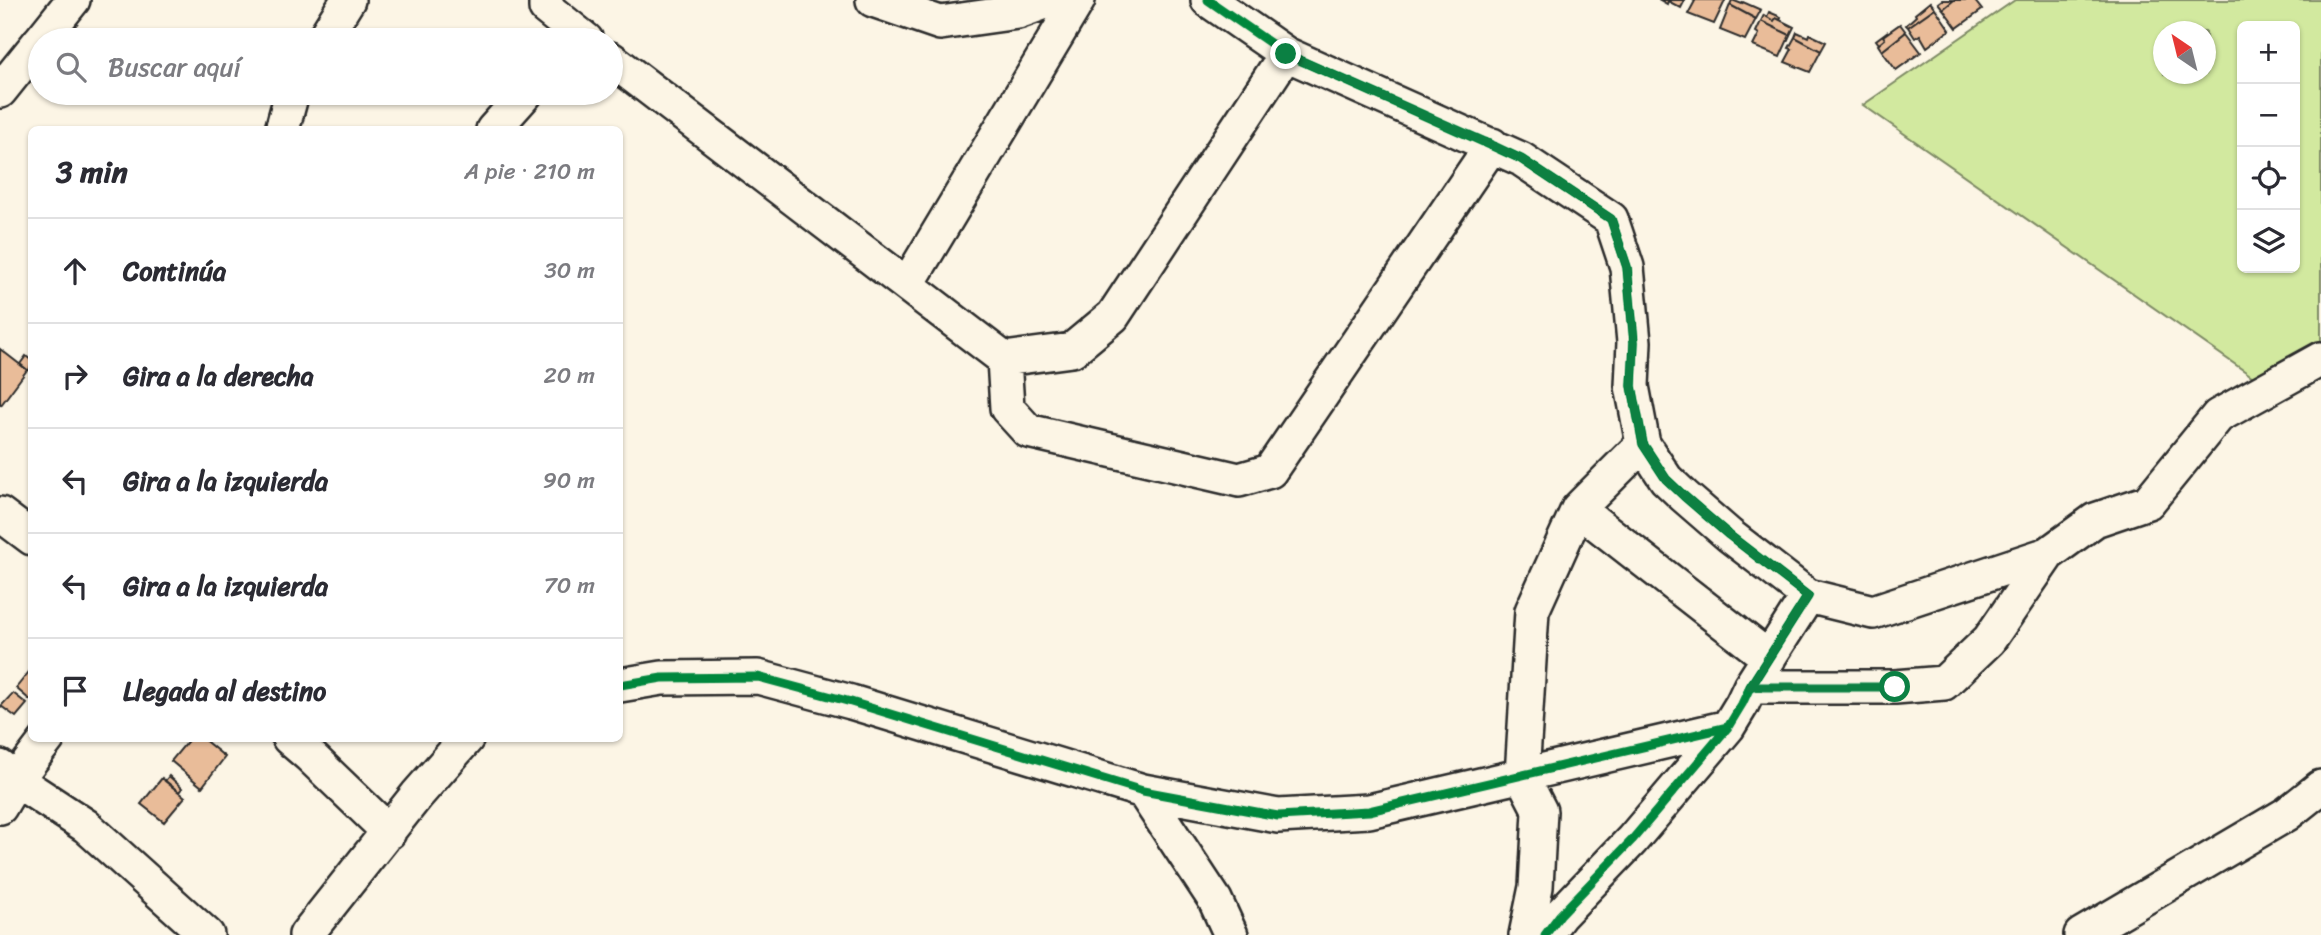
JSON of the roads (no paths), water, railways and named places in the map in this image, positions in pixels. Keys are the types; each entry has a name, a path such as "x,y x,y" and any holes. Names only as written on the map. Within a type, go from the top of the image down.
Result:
{"street":[{"path":"51,28 74,0"},
{"path":"330,28 348,0"},
{"path":"546,0 546,8 569,28"},
{"path":"873,0 940,23 1018,12 1051,0"},
{"path":"907,285 1078,0"},
{"path":"1208,0 1286,54 1521,159 1611,219 1627,267 1634,342 1632,386 1643,444 1666,479 1684,496 1729,535 1808,596 1873,612 2048,554 2095,520 2148,502 2218,416 2321,359"},
{"path":"623,68 1004,359 1072,350 1113,316 1286,54"},
{"path":"0,91 28,57"},
{"path":"283,126 289,105"},
{"path":"497,126 515,105"},
{"path":"1004,359 1007,408 1028,432 1239,480 1270,471 1492,145"},
{"path":"1526,935 1536,887 1540,811 1522,776 1532,611 1578,509 1643,444"},
{"path":"1578,509 1769,658"},
{"path":"0,514 28,535"},
{"path":"1750,687 1895,687 1944,683 1989,640 2048,554"},
{"path":"1545,935 1560,915 1632,840 1728,727 1808,596"},
{"path":"623,685 663,678 758,677 851,702 1143,791 1278,816 1369,811 1728,727"},
{"path":"44,742 5,785 86,826 207,935"},
{"path":"294,742 389,832"},
{"path":"306,935 416,795 463,742"},
{"path":"2081,935 2287,814 2321,787"},
{"path":"1143,791 1214,900 1231,935"}]}
